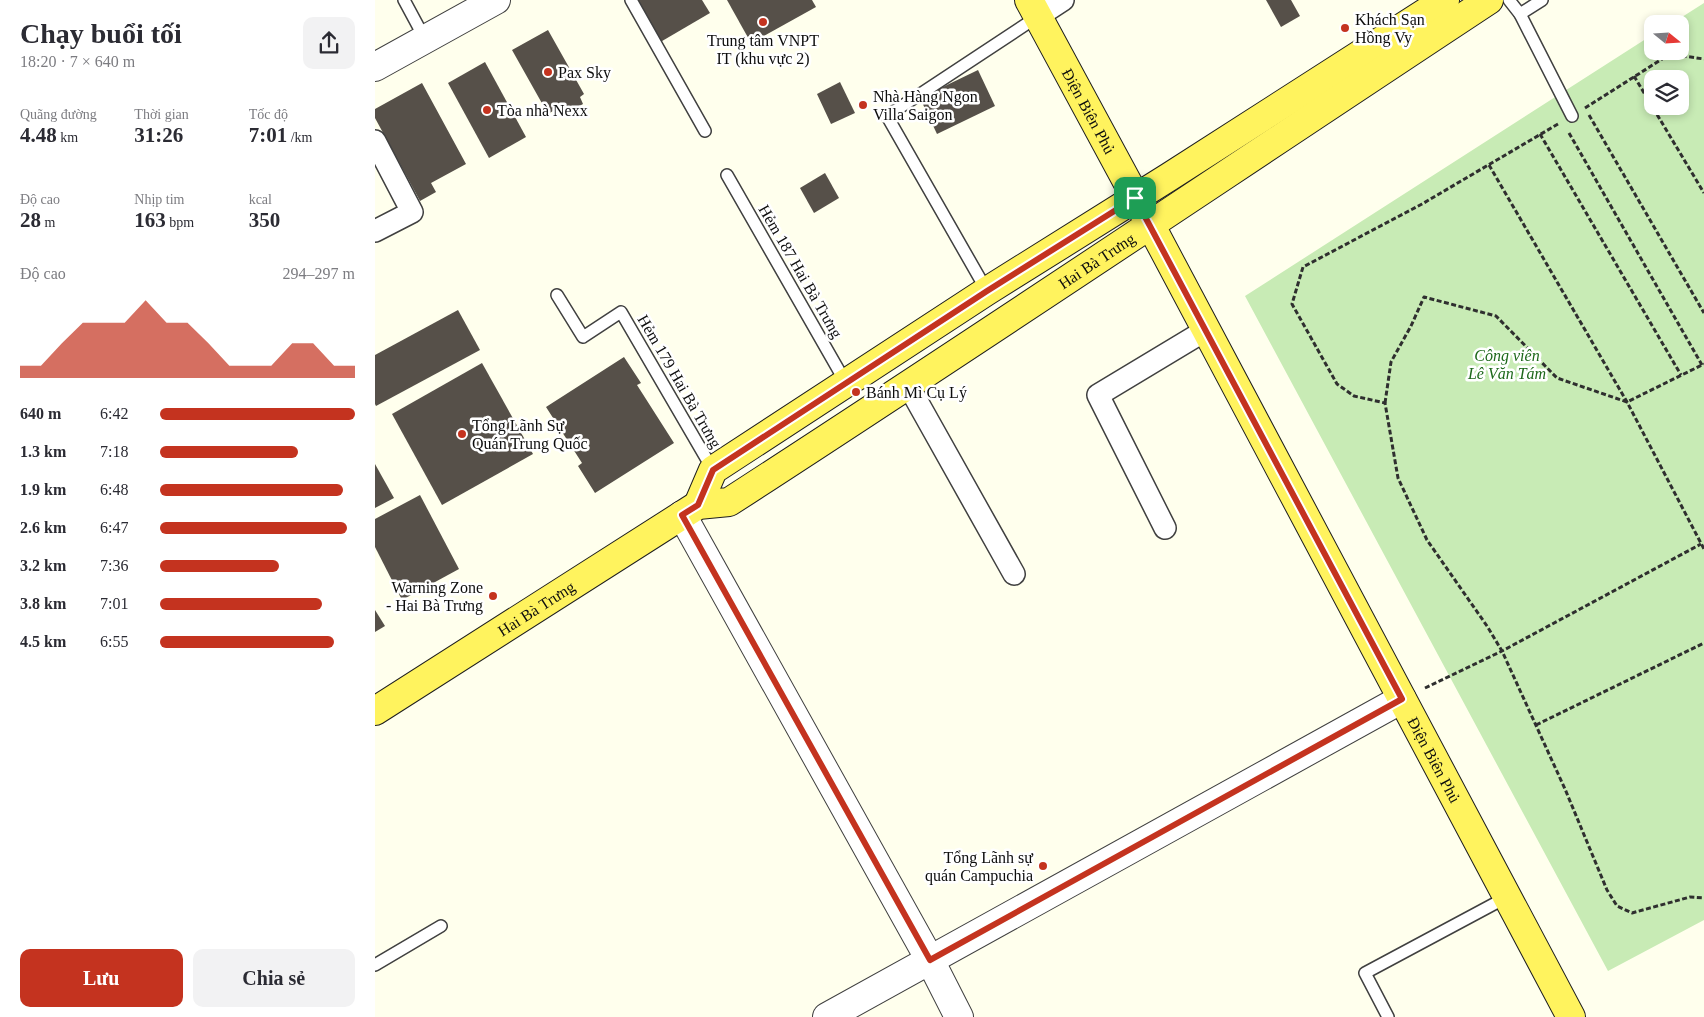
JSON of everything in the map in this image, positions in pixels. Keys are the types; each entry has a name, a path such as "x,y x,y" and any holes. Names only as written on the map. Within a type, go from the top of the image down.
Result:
{"main road":[{"name":"Hai Bà Trưng","path":"713,470 987,291 1445,0"},
{"name":"Hai Bà Trưng","path":"375,711 690,510 729,502 909,386 1489,0"},
{"name":"Điện Biên Phủ","path":"1033,8 1150,224 1571,1017"},
{"path":"713,470 729,502"},
{"path":"690,510 713,470"}],"street":[{"path":"1033,8 1063,0"},
{"path":"375,67 491,1"},
{"path":"375,141 412,212 375,231"},
{"path":"1165,528 1098,395 1206,330"},
{"path":"909,386 1014,574"},
{"path":"690,510 959,1017"},
{"path":"827,1017 1402,699"}],"lane":[{"path":"404,0 425,39"},
{"path":"631,0 705,131"},
{"path":"1509,0 1520,14 1567,119"},
{"path":"1520,14 1542,0"},
{"path":"987,291 887,116 1033,8"},
{"name":"Hẻm 187 Hai Bà Trưng","path":"727,175 846,382"},
{"name":"Hẻm 179 Hai Bà Trưng","path":"557,295 583,337 621,312 713,470"},
{"path":"1388,1017 1365,973 1507,897"},
{"path":"375,965 441,926"}],"path":[{"path":"1385,403 1354,396 1337,384 1292,304 1303,267 1422,204 1567,119 1670,54 1704,59"},
{"path":"1634,76 1704,193"},
{"path":"1585,108 1704,313"},
{"path":"1567,119 1703,365 1627,402 1557,378 1495,316 1424,296 1411,326 1391,362 1385,403 1398,478 1427,540 1487,626 1501,651 1536,725 1607,890 1617,906 1632,913 1690,897 1704,898"},
{"path":"1540,134 1681,375"},
{"path":"1489,164 1627,402 1704,549"},
{"path":"1402,699 1501,651 1701,544"},
{"path":"1536,725 1704,643"}],"green space":[{"name":"Công viên Lê Văn Tám","path":"1704,3 1704,920 1608,971 1245,296 1644,40 1644,60 1689,60 1689,15 1685,15"}],"building":[{"path":"632,0 702,0 710,13 657,44"},
{"name":"Trung tâm VNPT IT (khu vực 2)","path":"727,0 812,0 816,7 751,43"},
{"path":"1266,0 1291,0 1300,16 1281,27"},
{"name":"Pax Sky","path":"548,30 584,94 580,97 583,104 569,112 566,107 555,114 553,111 548,114 512,50"},
{"name":"Tòa nhà Nexx","path":"485,62 526,137 489,158 448,83"},
{"path":"978,70 995,106 937,134 920,98"},
{"path":"840,82 855,113 831,124 817,94"},
{"path":"422,83 466,164 431,183 436,192 420,201 375,118 375,109"},
{"path":"825,173 839,198 814,213 800,188"},
{"path":"458,310 480,350 376,406 375,355"},
{"path":"624,357 641,383 637,385 674,443 595,493 578,466 582,463 546,407"},
{"name":"Tổng Lãnh Sự Quán Trung Quốc","path":"482,363 533,454 442,505 392,414"},
{"path":"375,464 394,498 375,508"},
{"path":"420,495 459,569 402,600 375,547 375,519"},
{"path":"375,610 385,626 375,632"}],"place":[{"name":"Trung tâm VNPT IT (khu vực 2)","path":"763,22"},
{"name":"Khách Sạn Hồng Vy","path":"1345,28"},
{"name":"Pax Sky","path":"548,72"},
{"name":"Nhà Hàng Ngon Villa Saigon","path":"863,105"},
{"name":"Tòa nhà Nexx","path":"487,110"},
{"name":"Bánh Mì Cụ Lý","path":"856,392"},
{"name":"Tổng Lãnh Sự Quán Trung Quốc","path":"462,434"},
{"name":"Warning Zone - Hai Bà Trưng","path":"493,596"},
{"name":"Tổng Lãnh sự quán Campuchia","path":"1043,866"}],"route":[{"path":"1135,198 1402,699 930,960 682,515 698,505 713,470 987,291 1135,198"}]}
